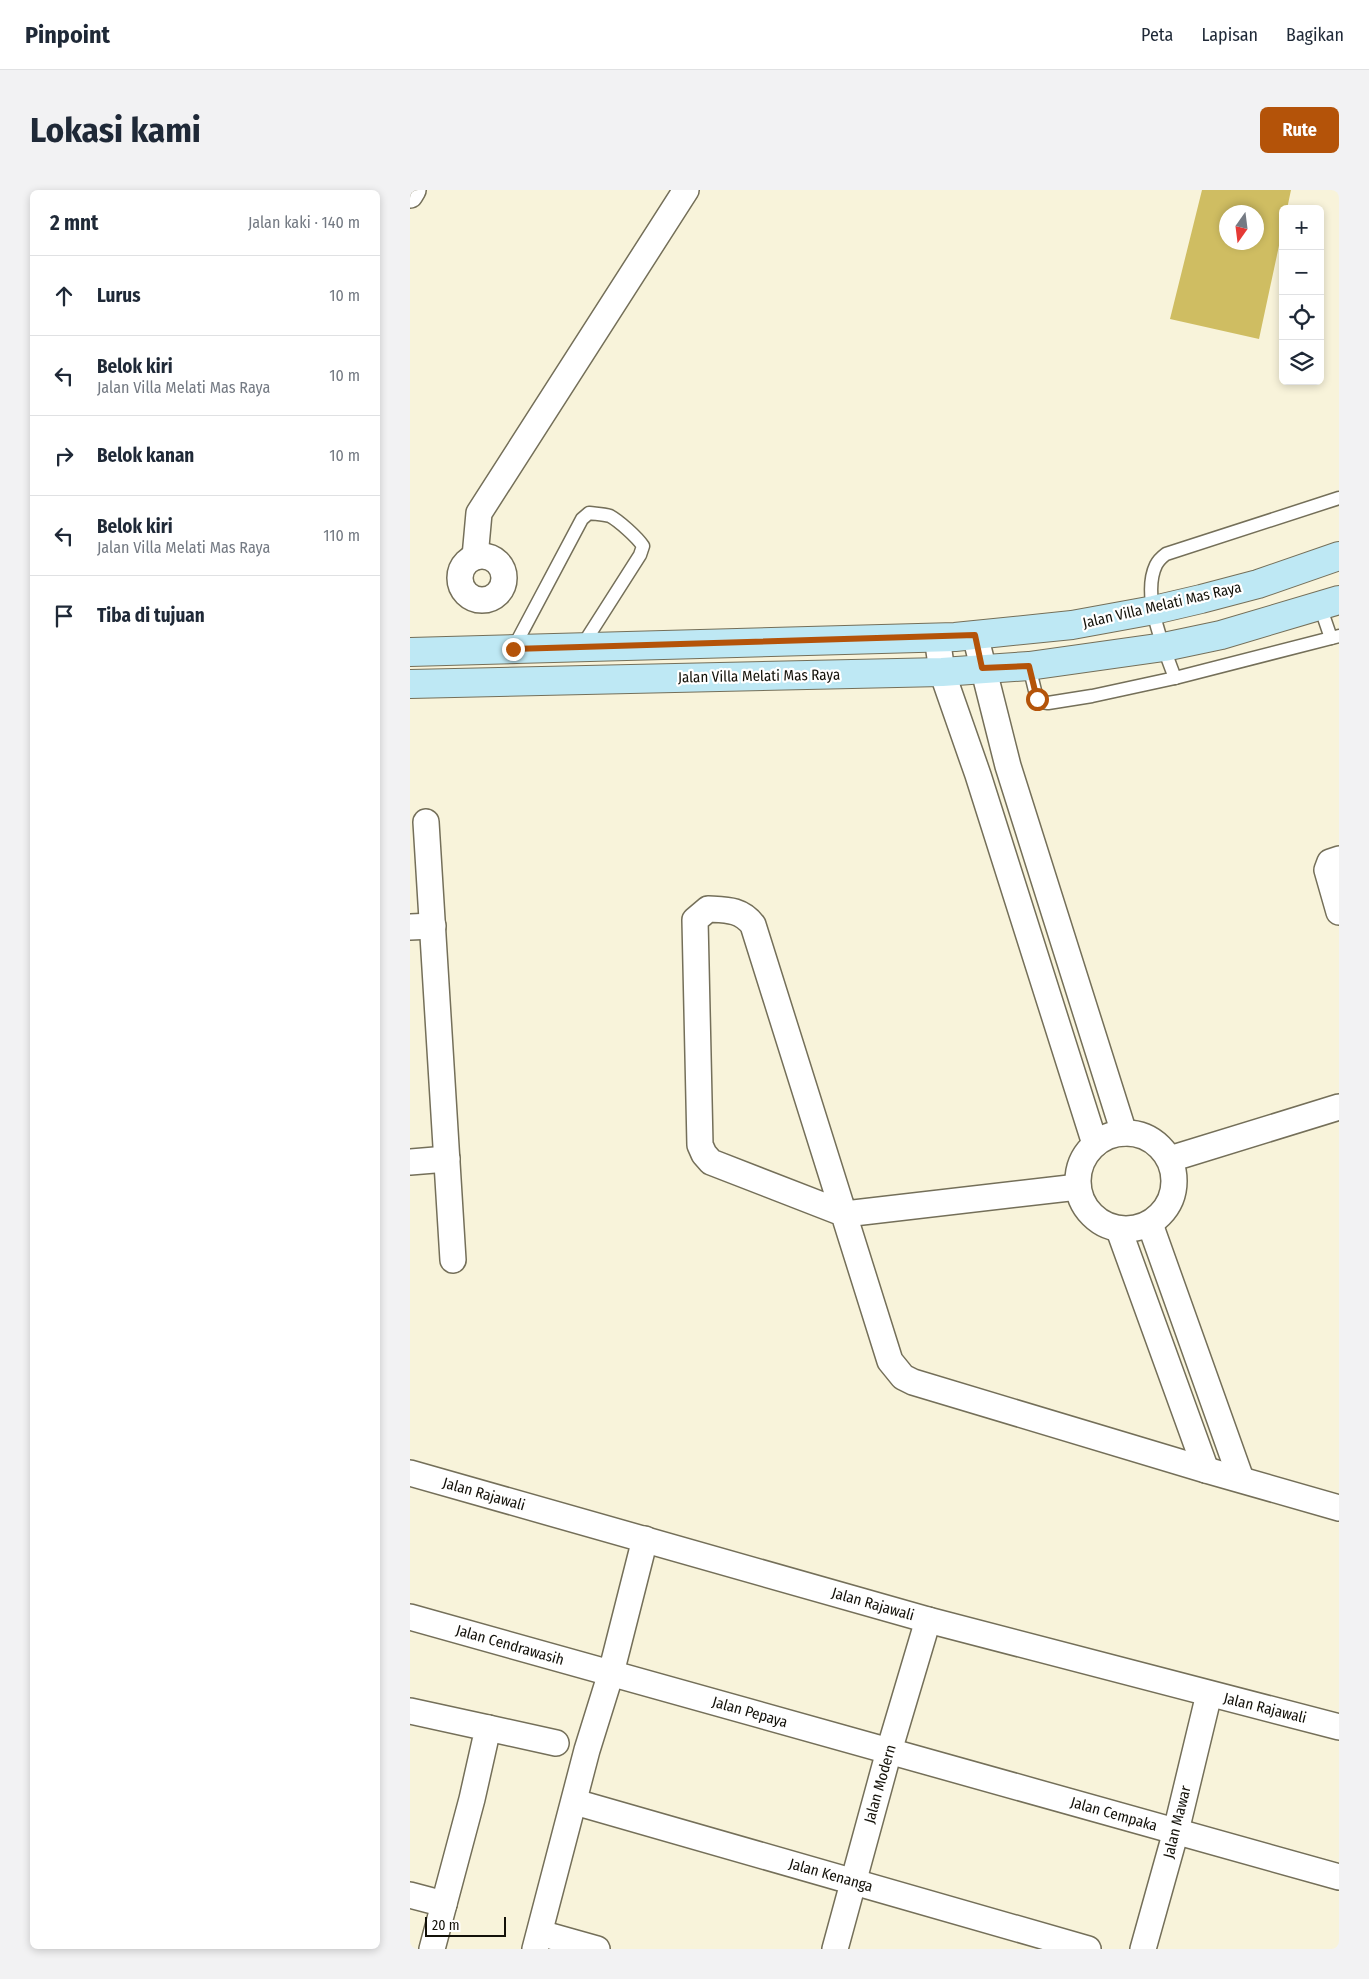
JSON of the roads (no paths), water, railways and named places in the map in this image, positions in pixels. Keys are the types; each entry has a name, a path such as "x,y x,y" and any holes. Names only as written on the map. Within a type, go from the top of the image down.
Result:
{"street":[{"path":"410,195 413,190"},
{"path":"475,557 479,513 686,190"},
{"name":"Jalan Villa Melati Mas Raya","path":"410,652 937,637 1072,625 1154,610 1258,584 1339,556"},
{"name":"Jalan Villa Melati Mas Raya","path":"410,684 942,672 1029,666 1164,647 1221,636 1329,603"},
{"path":"975,635 1008,766 1124,1133"},
{"path":"937,637 942,672 978,775 1095,1144"},
{"path":"426,822 421,926 447,1159 453,1260"},
{"path":"1339,859 1327,865 1335,887 1339,912"},
{"path":"1078,1187 845,1214 711,1162 704,1154 700,1145 695,920 708,909 735,911 747,916 753,925 845,1214 890,1361 903,1377 914,1382 1206,1470 1339,1508"},
{"path":"1170,1159 1339,1107"},
{"path":"1124,1133 1140,1135 1155,1142 1170,1159 1175,1184 1172,1200 1162,1214 1150,1224 1135,1229 1119,1230 1104,1225 1091,1215 1082,1202 1078,1187 1078,1171 1084,1156 1095,1144 1109,1136 1124,1133"},
{"path":"410,1162 447,1159"},
{"path":"1150,1224 1241,1479"},
{"path":"1119,1230 1206,1470"},
{"name":"Jalan Rajawali","path":"410,1473 928,1620 1339,1727"},
{"path":"597,1949 537,1941 575,1802 587,1750 611,1673 645,1539"},
{"name":"Jalan Cendrawasih","path":"410,1617 611,1673"},
{"name":"Jalan Modern","path":"835,1949 852,1881 928,1620"},
{"name":"Jalan Pepaya","path":"611,1673 889,1751"},
{"name":"Jalan Mawar","path":"1143,1949 1176,1831 1209,1694"},
{"path":"410,1711 556,1742"},
{"path":"432,1949 477,1781 488,1728"},
{"name":"Jalan Cempaka","path":"889,1751 1339,1877"},
{"name":"Jalan Kenanga","path":"575,1802 1088,1949"},
{"path":"410,1895 444,1904"}],"lane":[{"path":"1175,678 1164,647 1150,592 1151,577 1156,563 1166,554 1339,498"},
{"path":"513,649 582,519 590,513 610,516 638,539 643,546 640,556 582,647"},
{"path":"1029,666 1037,699 1042,702 1092,696 1175,678 1335,637 1329,603"}]}
